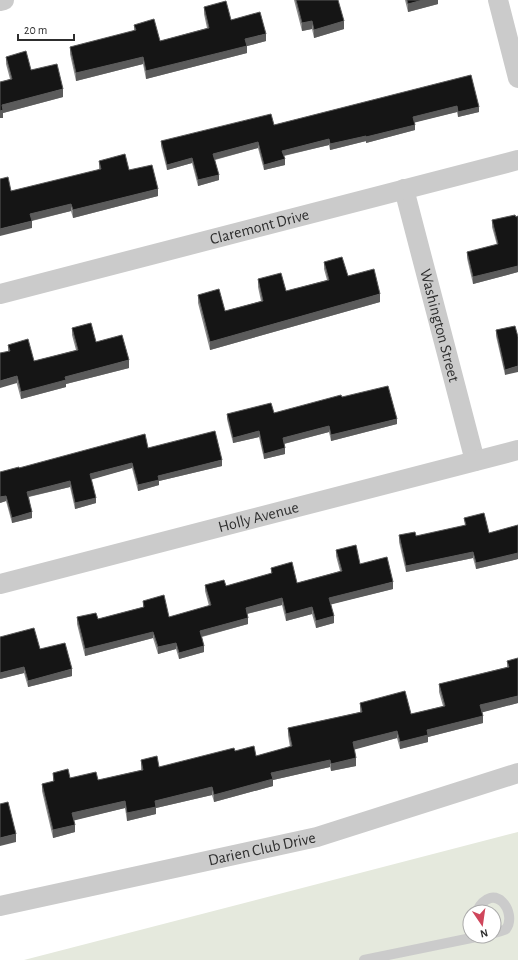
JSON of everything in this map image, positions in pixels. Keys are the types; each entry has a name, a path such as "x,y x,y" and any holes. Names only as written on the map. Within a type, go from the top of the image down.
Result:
{"street":[{"path":"0,1 4,0"},
{"path":"498,0 518,78"},
{"name":"Claremont Drive","path":"0,294 518,160"},
{"name":"Washington Street","path":"404,190 475,461"},
{"name":"Holly Avenue","path":"0,584 518,450"},
{"name":"Darien Club Drive","path":"0,906 317,837 518,773"}],"lane":[{"path":"480,904 489,898 500,898 507,903 511,912 511,921 506,929 502,931"},
{"path":"364,960 462,940"}],"shaded area":[{"path":"518,832 518,960 24,960"}],"building":[{"path":"296,0 338,0 344,21 314,30 312,21 302,23"},
{"path":"407,0 423,0 408,4"},
{"path":"226,1 231,20 260,12 266,34 245,39 247,46 146,71 143,57 76,73 70,47 136,30 134,25 154,19 160,41 209,28 204,7"},
{"path":"26,51 31,70 57,64 63,89 2,105 3,110 0,111 0,82 12,79 6,57"},
{"path":"471,75 479,107 458,112 457,106 413,117 415,125 330,144 329,139 282,151 285,159 264,165 258,142 213,154 219,175 198,180 192,158 167,165 161,141 271,114 274,125"},
{"path":"125,154 129,170 152,165 158,189 73,210 71,204 30,214 32,221 0,229 0,179 8,177 11,191 101,169 99,161"},
{"path":"515,215 516,217 518,216 518,266 473,277 467,252 498,244 492,220"},
{"path":"342,257 348,276 374,269 380,294 210,342 198,295 219,289 225,311 263,301 258,279 281,273 286,291 329,280 324,262"},
{"path":"91,323 96,342 122,335 129,360 65,377 66,380 21,392 17,376 0,381 0,353 10,351 8,345 28,339 34,361 78,350 72,328"},
{"path":"515,326 518,337 518,366 505,370 496,330"},
{"path":"388,386 397,419 331,435 329,426 283,438 285,448 264,454 259,431 233,438 227,414 271,403 274,413 341,395 342,397"},
{"path":"215,431 222,460 158,476 159,480 138,485 132,463 90,474 96,498 75,503 70,481 27,492 32,512 12,518 6,496 0,497 0,472 145,434 148,448"},
{"path":"484,513 489,533 518,525 518,553 476,563 473,552 406,566 399,535 415,532 416,536 466,525 464,518"},
{"path":"356,545 360,564 387,557 393,582 329,598 334,616 316,621 312,607 286,614 282,598 246,608 248,618 200,631 204,646 179,653 176,643 158,647 153,632 85,649 77,617 96,613 98,619 144,607 143,601 164,595 169,617 211,605 205,585 224,580 226,586 272,573 271,568 292,562 297,583 342,571 336,550"},
{"path":"34,628 40,649 65,643 72,669 28,681 24,667 0,673 0,637"},
{"path":"518,658 518,696 480,705 483,716 427,730 428,735 400,742 397,731 353,742 356,758 331,764 330,760 271,773 273,779 214,795 212,787 155,801 156,807 127,813 125,801 72,813 75,825 53,830 42,784 54,781 53,773 68,769 70,778 96,772 98,780 143,770 141,760 157,756 159,767 234,748 235,751 254,746 256,756 292,746 288,728 362,712 360,703 405,691 411,714 445,706 439,684 509,667 507,661"},
{"path":"8,802 16,834 0,838 0,804"}]}
